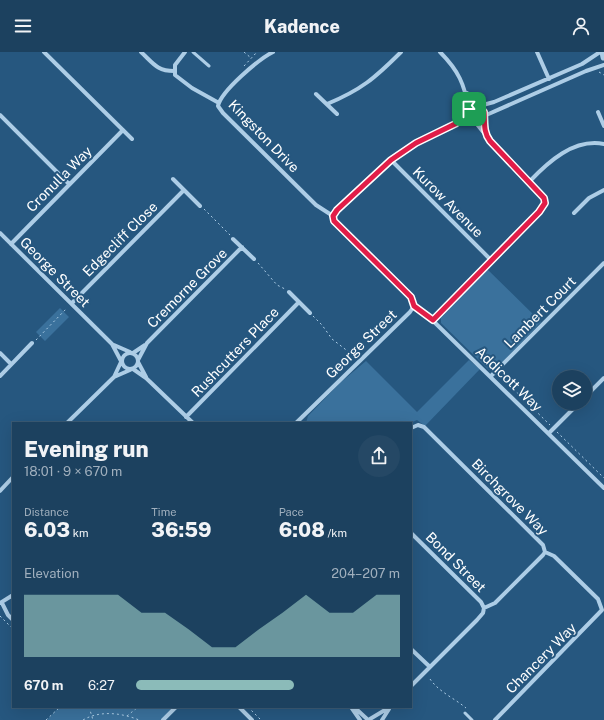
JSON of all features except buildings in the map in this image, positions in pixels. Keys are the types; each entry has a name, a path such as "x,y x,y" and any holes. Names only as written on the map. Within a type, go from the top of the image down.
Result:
{"street":[{"path":"44,52 132,139"},
{"path":"141,52 157,67 164,71 174,71"},
{"path":"185,52 178,59 174,71 178,79 219,102"},
{"name":"Kingston Drive","path":"272,52 254,65 221,98 218,106 223,113 316,205 333,216"},
{"path":"327,104 358,90 377,76 401,52"},
{"path":"440,52 456,69 466,91 478,106 483,109 487,137"},
{"path":"537,52 549,79"},
{"path":"469,109 494,102 549,79 582,64 602,52 604,57"},
{"path":"476,123 586,71 604,65"},
{"path":"333,216 337,210 391,160 416,143 455,124 467,115 469,109 466,91"},
{"path":"316,94 337,114"},
{"path":"598,112 604,126"},
{"path":"0,115 69,184"},
{"path":"467,115 470,121"},
{"path":"433,320 539,212 545,203 544,198 501,154 476,123 470,121 455,124"},
{"name":"Cronulla Way","path":"10,244 123,130"},
{"path":"529,182 558,156 586,144 604,144"},
{"name":"Kurow Avenue","path":"391,160 491,260"},
{"path":"172,179 200,206"},
{"name":"Edgecliff Close","path":"72,303 184,190"},
{"path":"574,213 589,198 604,190"},
{"name":"George Street","path":"298,422 410,312 414,306 411,297 334,221 333,216"},
{"name":"George Street","path":"0,233 112,344 122,361"},
{"name":"Cremorne Grove","path":"233,239 254,259"},
{"name":"Cremorne Grove","path":"132,353 147,343 242,247"},
{"name":"Lambert Court","path":"492,376 604,263"},
{"path":"289,292 310,313"},
{"name":"Rushcutters Place","path":"186,417 299,302"},
{"name":"Addicott Way","path":"414,306 433,320 492,376 604,488"},
{"path":"0,376 32,343"},
{"name":"Cremorne Grove","path":"138,361 147,343"},
{"name":"George Street","path":"112,344 132,353"},
{"path":"0,353 12,364"},
{"path":"70,422 114,377 126,354 132,353 138,361 146,378"},
{"path":"122,361 124,368 131,369 146,378 192,422"},
{"path":"114,377 131,369 138,361"},
{"path":"592,390 604,378"},
{"path":"549,433 573,410"},
{"name":"Birchgrove Way","path":"412,428 418,425 424,427 544,545 545,552 495,603 484,608"},
{"path":"0,491 12,479"},
{"name":"Bond Street","path":"412,534 481,602 484,608"},
{"name":"Chancery Way","path":"495,720 603,610 598,599 554,556 545,552"},
{"path":"12,596 1,603 12,619"},
{"path":"412,685 480,617 484,608"},
{"path":"412,650 430,667"},
{"path":"163,720 175,708"},
{"path":"240,708 252,720"},
{"path":"353,708 368,719 375,720"},
{"path":"353,708 360,720"},
{"path":"368,719 388,708"},
{"path":"382,720 389,708"}],"lane":[{"path":"193,52 209,66"},
{"path":"465,713 472,720"}],"path":[{"path":"244,52 251,58"},
{"path":"244,66 257,52"},
{"path":"200,206 233,239"},
{"path":"254,259 277,285 289,292"},
{"path":"32,343 72,303"},
{"path":"310,313 322,324 332,339 354,356 347,361 352,368"},
{"path":"0,616 12,628"},
{"path":"430,679 439,690 466,708 465,713"},
{"path":"46,720 59,708"},
{"path":"89,708 93,720"},
{"path":"127,716 137,708"},
{"path":"249,708 261,720"},
{"path":"83,720 92,716 106,714 127,716 139,720"}],"shaded area":[{"path":"487,269 541,322 496,369 489,370 441,323 441,318"},
{"path":"60,308 69,317 45,341 36,332"},
{"path":"469,360 480,369 425,426 417,420 412,422 306,422 308,416 341,382 366,361 417,412"},
{"path":"58,708 173,708 162,720 47,720"}],"route":[{"path":"473,106 479,106 483,109 485,114 483,119 487,137 501,154 544,198 545,203 539,212 433,320 414,306 411,297 334,221 333,216 337,210 374,174 391,160 416,143 455,124 467,115 469,109 473,106"}]}
